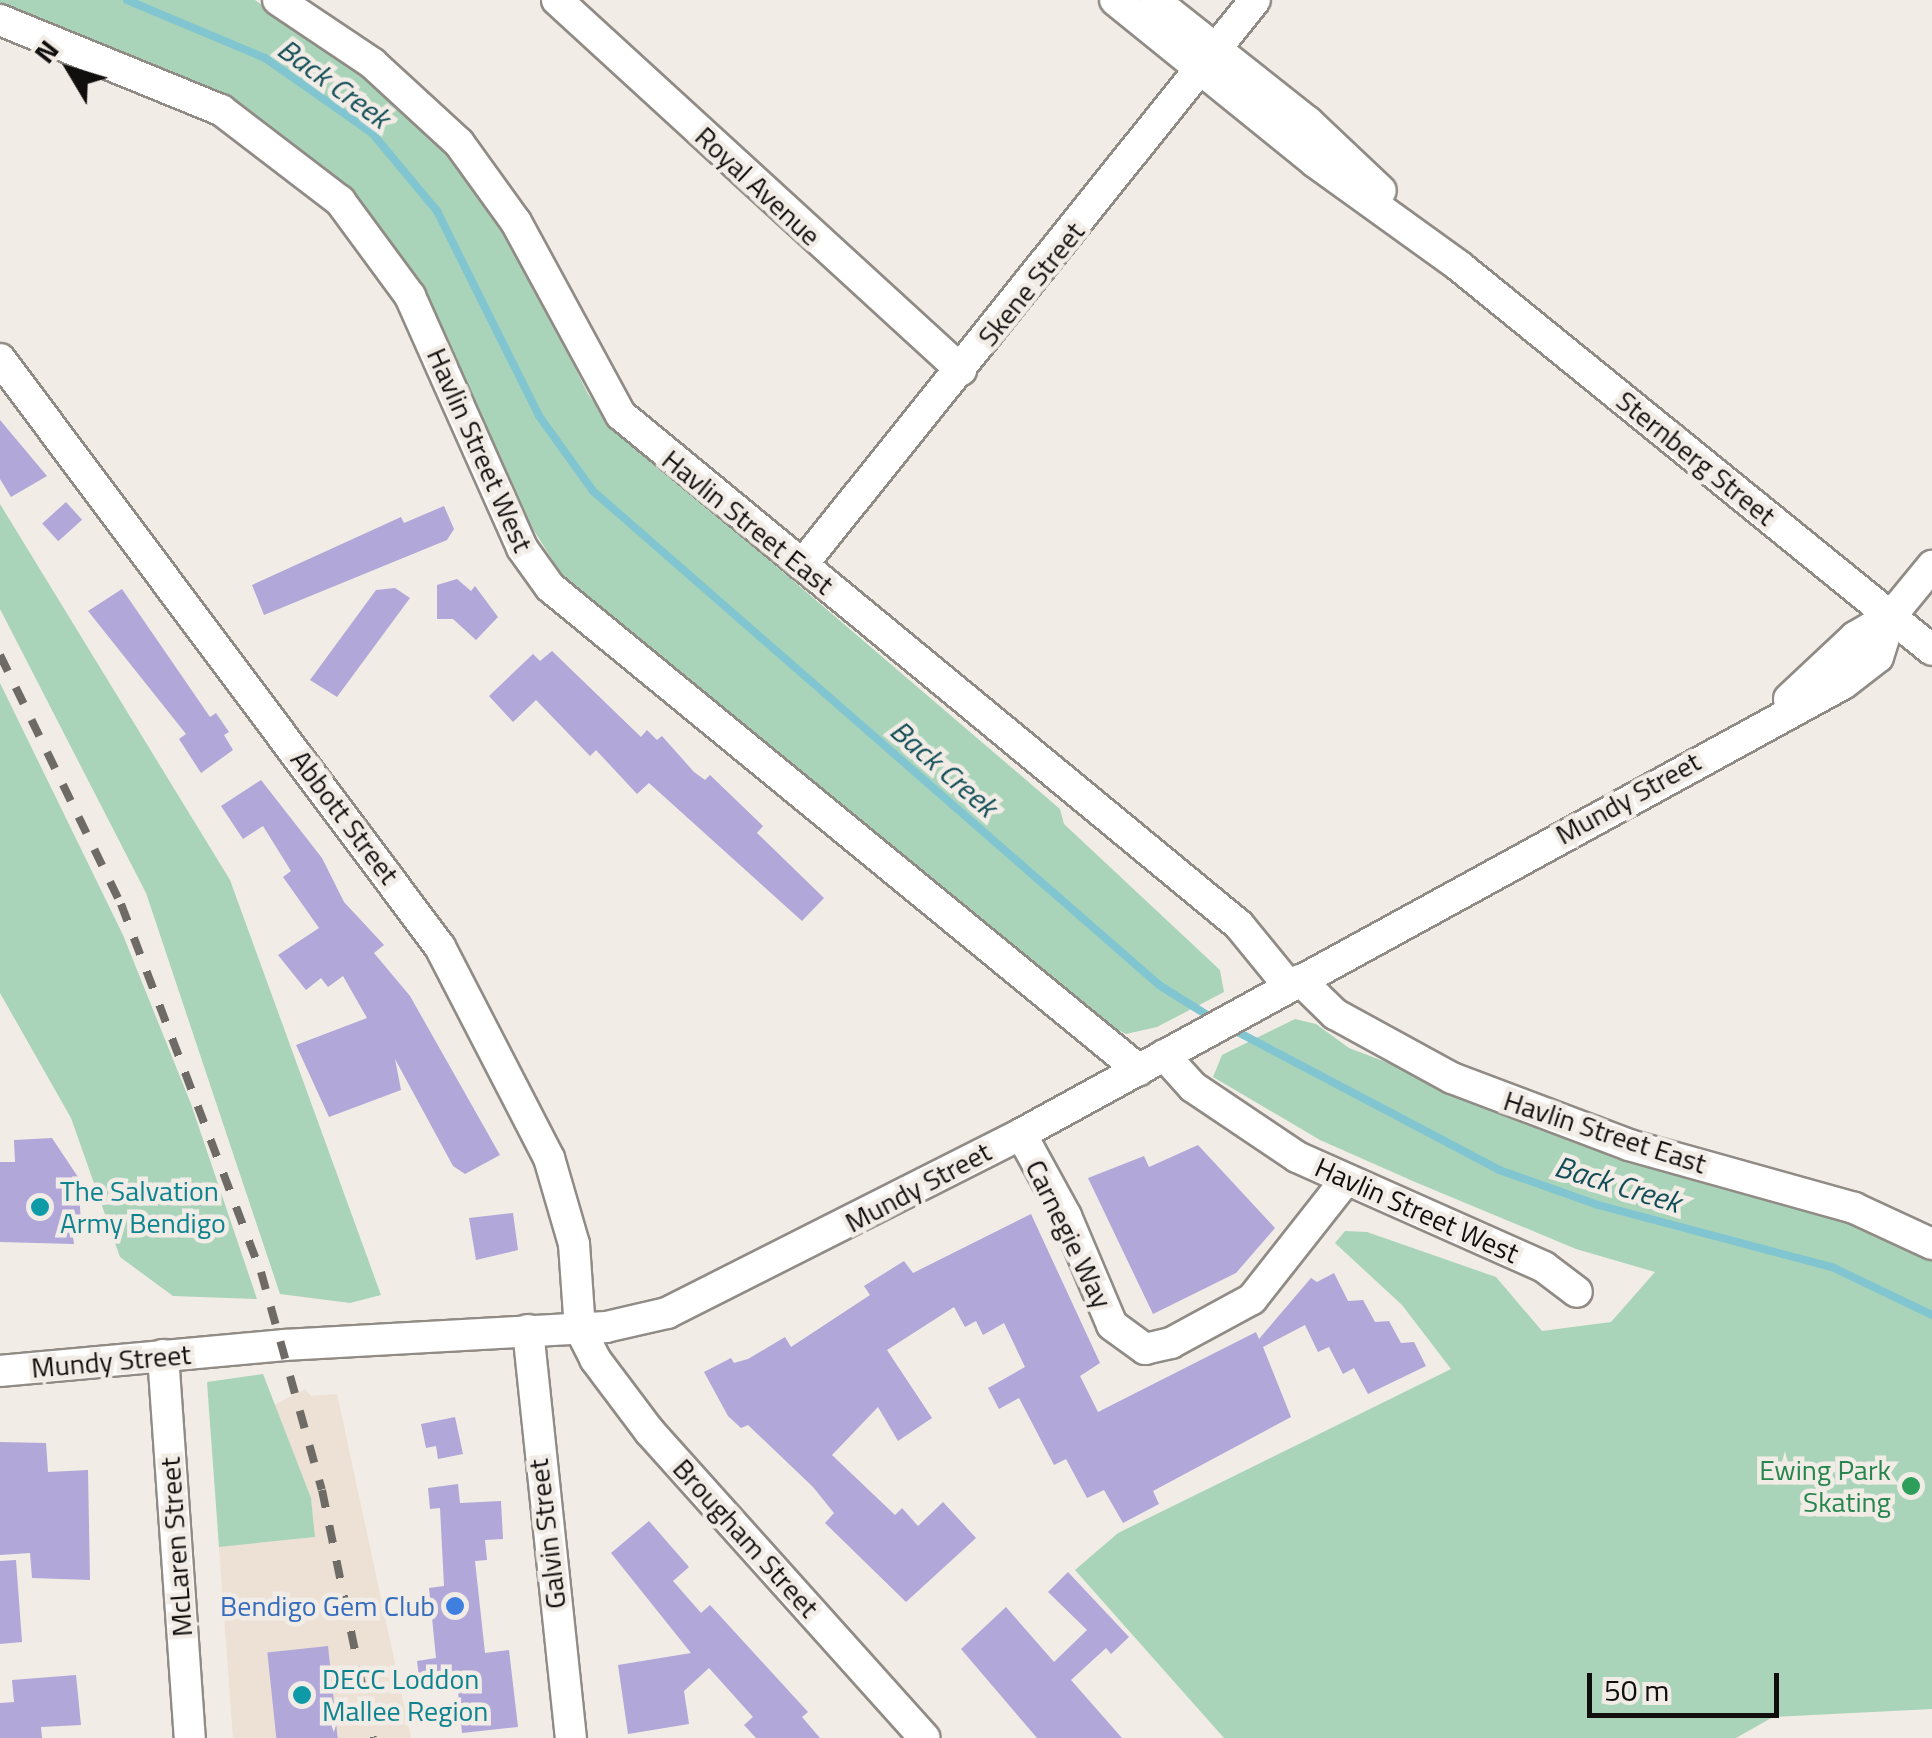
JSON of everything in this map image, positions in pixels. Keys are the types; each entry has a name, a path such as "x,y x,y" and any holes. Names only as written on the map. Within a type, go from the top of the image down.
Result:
{"street":[{"name":"Havlin Street East","path":"278,0 372,63 460,143 516,222 621,415 1250,934 1294,983 1312,997 1359,1030 1452,1078 1610,1139 1854,1208 1932,1244"},
{"name":"Royal Avenue","path":"557,0 960,370"},
{"name":"Sternberg Street","path":"1115,0 1201,55 1932,650"},
{"name":"Sternberg Street","path":"1154,0 1201,55"},
{"name":"Skene Street","path":"1201,55 1230,0"},
{"name":"Skene Street","path":"802,565 960,370 1201,55 1254,0"},
{"name":"Havlin Street West","path":"0,20 222,110 340,201 410,296 522,548 550,587 1152,1062 1344,1182 1524,1257 1577,1292"},
{"name":"Abbott Street","path":"0,359 440,947 550,1158 574,1244 580,1329"},
{"name":"Mundy Street","path":"0,1371 164,1355 580,1329 635,1322 696,1301 1020,1134 1870,666 1891,616 1932,566"},
{"name":"Carnegie Way","path":"1020,1134 1066,1216 1112,1325 1146,1349 1171,1344 1252,1298 1344,1182"},
{"name":"Brougham Street","path":"580,1329 650,1432 925,1738"},
{"name":"Galvin Street","path":"528,1330 571,1738"},
{"name":"McLaren Street","path":"164,1355 190,1738"}],"shaded area":[{"path":"305,1389 311,1396 337,1394 411,1738 233,1738 219,1547 315,1537 311,1498 274,1405"}],"green space":[{"path":"0,0 255,0 428,124 506,228 588,394 609,423 1060,809 1064,824 1220,970 1224,992 1157,1027 1126,1034 1112,1027 561,574 510,492 427,295 354,194 237,104 0,7"},
{"path":"0,504 230,880 381,1295 350,1303 280,1294 146,893 0,609"},
{"path":"0,683 123,935 191,1104 257,1299 173,1296 120,1257 71,1118 0,993"},
{"path":"1295,1019 1316,1024 1349,1048 1604,1145 1837,1211 1932,1251 1932,1709 1773,1717 1736,1738 1224,1738 1075,1570 1118,1533 1451,1369 1402,1305 1335,1243 1345,1231 1367,1232 1496,1277 1542,1331 1611,1322 1655,1272 1576,1249 1415,1182 1320,1140 1213,1077 1222,1055"},
{"path":"263,1374 311,1498 315,1537 219,1547 207,1382"}],"building":[{"path":"0,420 47,476 11,497 0,479"},
{"path":"66,502 82,520 58,541 42,523"},
{"path":"444,506 454,529 447,540 264,615 252,585 401,517 404,523"},
{"path":"457,579 471,591 475,586 498,617 476,640 453,619 437,619 437,585"},
{"path":"395,588 410,598 337,697 310,680 376,590"},
{"path":"122,589 210,717 216,713 229,732 224,735 233,750 201,773 179,739 186,734 88,611"},
{"path":"552,651 641,737 647,730 657,740 662,736 694,772 705,780 710,775 763,826 757,833 824,898 802,921 649,783 637,794 596,750 590,756 536,700 513,722 489,696 533,654 540,661"},
{"path":"261,780 322,858 344,902 384,945 374,953 410,996 500,1155 465,1174 453,1166 395,1059 401,1090 329,1117 296,1045 367,1018 343,976 328,987 321,978 306,990 278,955 319,928 283,877 291,871 263,826 243,839 221,806"},
{"name":"The Salvation Army Bendigo","path":"52,1138 78,1177 82,1237 73,1237 74,1244 0,1242 0,1162 15,1162 14,1140"},
{"path":"1198,1145 1275,1228 1236,1273 1153,1314 1088,1178 1144,1156 1149,1167"},
{"path":"513,1213 518,1250 476,1260 469,1218"},
{"path":"1031,1214 1100,1363 1080,1376 1098,1412 1256,1332 1259,1339 1311,1278 1317,1282 1334,1273 1348,1301 1363,1300 1375,1322 1389,1321 1401,1343 1414,1342 1426,1366 1368,1394 1354,1368 1343,1374 1329,1347 1318,1352 1305,1325 1263,1347 1291,1417 1153,1491 1159,1504 1123,1523 1104,1490 1087,1498 1066,1459 1054,1465 1019,1398 999,1409 988,1388 1025,1367 1004,1323 983,1335 976,1321 965,1327 954,1307 887,1350 932,1418 898,1441 878,1407 832,1455 895,1515 902,1508 918,1526 943,1502 976,1538 906,1602 825,1523 834,1513 813,1487 748,1425 741,1428 728,1416 704,1372 731,1358 734,1363 748,1359 785,1337 791,1347 870,1295 864,1286 904,1261 913,1273"},
{"path":"455,1417 463,1454 438,1459 436,1446 426,1448 421,1424"},
{"path":"0,1442 46,1443 48,1472 88,1470 90,1580 32,1578 30,1553 0,1555"},
{"path":"458,1484 460,1503 501,1501 503,1539 485,1540 487,1560 475,1561 485,1653 509,1650 518,1727 462,1733 457,1681 420,1686 417,1661 436,1658 429,1588 444,1586 440,1508 430,1509 428,1488"},
{"path":"649,1521 689,1567 673,1581 701,1613 710,1605 808,1712 802,1717 820,1738 756,1738 744,1725 753,1717 709,1668 684,1691 689,1724 628,1734 618,1665 691,1653 611,1553"},
{"path":"16,1560 22,1642 0,1644 0,1561"},
{"path":"1068,1572 1129,1637 1111,1654 1106,1648 1071,1680 1122,1738 1037,1738 961,1649 1006,1607 1054,1662 1087,1630 1048,1592"},
{"name":"DECC Loddon Mallee Region","path":"328,1646 338,1738 276,1738 267,1652"},
{"path":"76,1675 81,1725 41,1727 42,1738 0,1738 0,1703 14,1702 12,1680"}],"waterway":[{"name":"Back Creek","path":"127,0 265,58 372,133 437,211 539,416 593,491 1159,985 1215,1020"},
{"name":"Back Creek","path":"1232,1029 1499,1170 1598,1205 1834,1268 1932,1315"}],"railway":[{"path":"0,655 121,904 261,1272 322,1490 373,1738"}],"place":[{"name":"The Salvation Army Bendigo","path":"40,1207"},
{"name":"Ewing Park Skating","path":"1911,1486"},
{"name":"Bendigo Gem Club","path":"455,1606"},
{"name":"DECC Loddon Mallee Region","path":"302,1695"}]}
